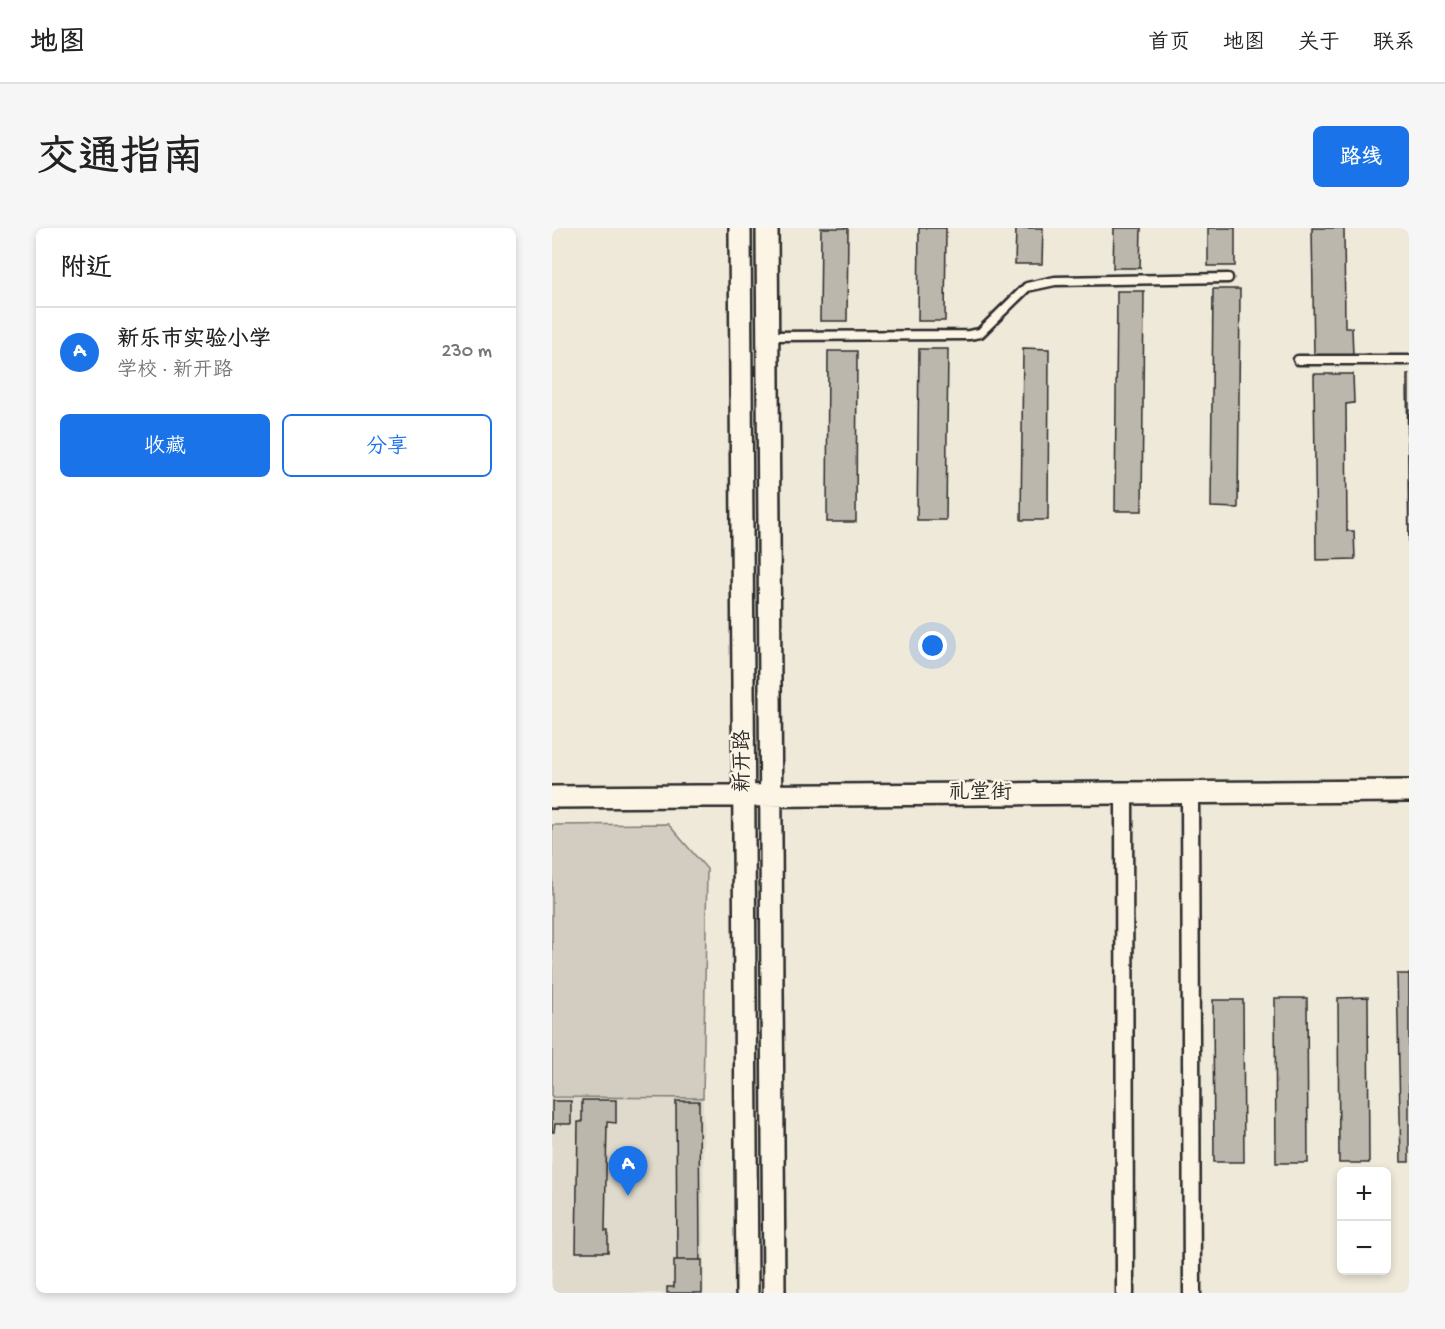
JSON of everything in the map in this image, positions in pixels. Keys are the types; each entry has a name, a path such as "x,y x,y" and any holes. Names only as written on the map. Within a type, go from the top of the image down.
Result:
{"street":[{"name":"新开路","path":"740,228 747,1293"},
{"name":"新开路","path":"767,228 774,1293"},
{"name":"礼堂街","path":"552,797 1409,791"},
{"path":"1124,793 1125,1293"},
{"path":"1190,793 1192,1293"}],"lane":[{"path":"767,336 969,335 980,333 1028,287 1055,281 1228,278"},
{"path":"1298,360 1409,360"}],"shaded area":[{"path":"668,824 707,869 703,1098 552,1097 552,825"},
{"path":"552,1097 703,1098 704,1293 552,1293"}],"building":[{"path":"821,228 848,228 847,321 820,321"},
{"path":"919,228 946,228 945,321 918,321"},
{"path":"1016,228 1043,228 1042,264 1015,264"},
{"path":"1114,228 1141,228 1140,268 1113,268"},
{"path":"1208,228 1235,228 1235,266 1208,266"},
{"path":"1312,228 1344,228 1345,328 1352,328 1353,356 1314,356"},
{"path":"1213,289 1240,289 1238,508 1211,507"},
{"path":"1117,291 1144,291 1142,511 1115,511"},
{"path":"1023,348 1049,349 1048,520 1021,520"},
{"path":"919,349 948,349 946,520 917,520"},
{"path":"828,351 857,351 856,522 827,522"},
{"path":"1314,374 1353,374 1354,403 1346,404 1347,531 1354,531 1355,559 1316,560"},
{"path":"1407,374 1409,374 1409,559"},
{"path":"1397,974 1409,974 1409,1162 1401,1162"},
{"path":"1368,997 1369,1163 1339,1163 1338,998"},
{"path":"1275,998 1307,998 1308,1163 1276,1163"},
{"path":"1213,1000 1243,1000 1244,1162 1214,1162"},
{"path":"582,1100 616,1100 616,1123 607,1122 605,1231 608,1231 608,1252 576,1252 578,1122 582,1122"},
{"path":"552,1101 571,1101 571,1124 555,1124 554,1132 552,1132"},
{"path":"676,1101 699,1101 700,1260 677,1260"},
{"path":"674,1260 702,1260 702,1293 667,1293 667,1287 674,1287"}],"place":[{"name":"新乐市实验小学","path":"628,1196"}]}
